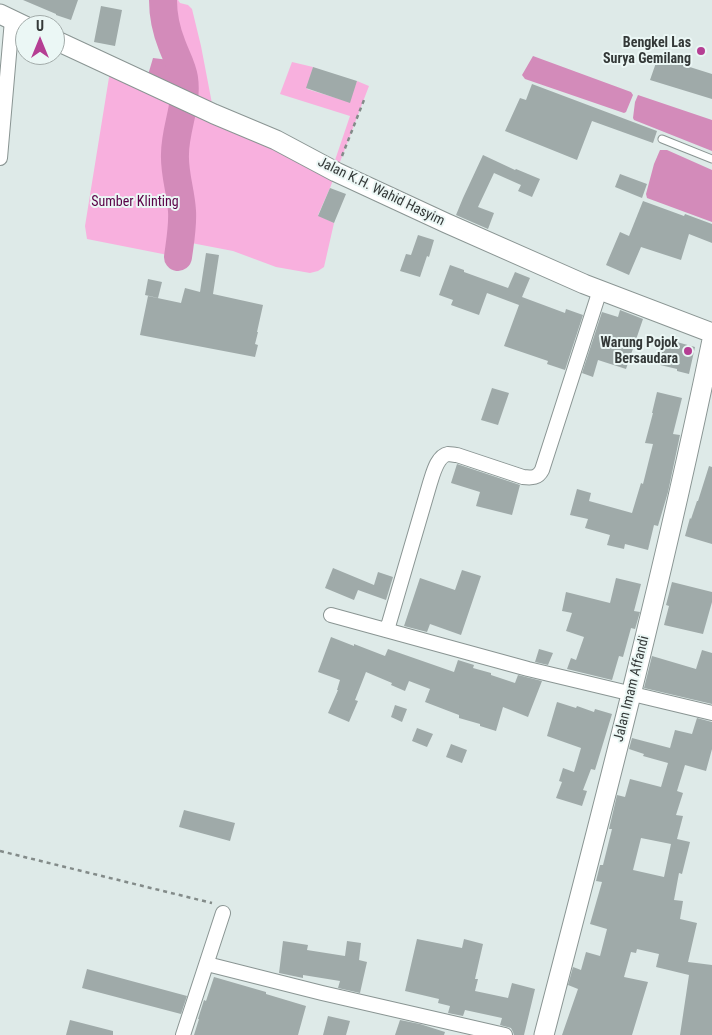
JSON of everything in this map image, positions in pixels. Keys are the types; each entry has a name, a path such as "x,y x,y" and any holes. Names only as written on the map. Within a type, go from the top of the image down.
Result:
{"street":[{"path":"0,158 12,20"},
{"name":"Jalan K.H. Wahid Hasyim","path":"65,45 276,140 336,172 446,223 600,290 712,333"},
{"path":"388,630 430,483 442,456 447,454 456,455 523,477 532,478 539,475 600,290"},
{"name":"Jalan Imam Affandi","path":"544,1035 632,695 712,340"},
{"path":"331,615 528,669 712,713"},
{"path":"183,1035 223,914"},
{"path":"206,964 505,1035"}],"lane":[{"path":"662,139 712,159"}],"path":[{"path":"336,172 364,100"},
{"path":"0,851 212,903 223,908 223,914"}],"green space":[{"name":"Sumber Klinting","path":"163,0 178,0 192,9 214,114 332,169 350,116 280,94 292,62 313,67 307,89 349,102 357,81 369,86 318,215 334,223 324,267 318,271 310,273 276,267 233,251 181,241 178,257 87,239 85,226 111,65 184,94 184,78 166,30"}],"shaded area":[{"path":"533,56 631,92 633,95 626,112 624,113 525,79 522,75"},
{"path":"153,58 169,60 179,77 179,89 148,75"},
{"path":"638,95 712,120 712,151 634,120 635,102"},
{"path":"660,150 667,150 712,170 712,222 647,198 646,194 654,164"}],"building":[{"path":"23,0 78,0 71,20 65,18 65,15 56,14"},
{"path":"101,6 122,10 115,46 94,42"},
{"path":"658,57 712,74 712,99 650,80"},
{"path":"313,67 357,81 350,103 306,88"},
{"path":"532,84 657,131 653,143 592,121 577,160 505,131 520,98 526,100"},
{"path":"483,155 540,179 532,197 518,191 521,185 494,173 478,207 494,213 488,229 456,215"},
{"path":"620,174 647,184 642,198 615,187"},
{"path":"330,188 346,194 334,223 318,216"},
{"path":"643,201 712,224 712,243 689,234 681,260 641,247 629,275 606,265 620,232 629,236"},
{"path":"418,235 434,240 420,277 400,271 406,254 411,255"},
{"path":"206,253 219,255 213,294 263,305 255,344 258,345 255,357 140,335 148,296 181,303 185,288 200,292"},
{"path":"450,265 508,288 515,272 530,278 522,297 565,313 566,309 583,315 565,370 547,364 548,361 504,346 519,305 487,293 479,315 451,305 453,300 439,295"},
{"path":"148,279 162,282 158,298 145,295"},
{"path":"620,310 643,319 626,369 598,360 593,377 582,373 602,312 618,317"},
{"path":"662,338 695,347 689,374 656,364"},
{"path":"492,388 509,393 498,425 481,420"},
{"path":"657,392 682,398 673,434 680,435 668,492 658,526 654,525 648,550 625,544 624,549 607,545 610,535 585,528 588,519 570,515 577,489 591,493 589,501 632,513 641,483 643,484 653,444 645,443"},
{"path":"457,464 520,485 512,515 476,506 480,492 451,483"},
{"path":"709,466 712,467 712,544 685,536"},
{"path":"333,568 374,585 378,572 393,577 386,600 358,590 354,600 325,588"},
{"path":"462,570 481,576 461,635 430,624 427,632 404,626 420,578 455,590"},
{"path":"616,578 641,584 634,611 640,612 635,629 631,628 623,657 619,656 612,680 567,669 571,658 576,660 584,637 566,631 572,613 562,611 566,592 610,603"},
{"path":"672,582 712,592 712,602 703,634 664,625 669,606 666,605"},
{"path":"331,637 385,656 388,649 454,672 458,660 474,665 473,668 515,683 518,675 542,681 528,717 503,707 496,731 459,718 459,715 425,702 430,689 409,681 405,691 366,672 355,700 358,701 349,722 328,713 338,690 340,680 318,672"},
{"path":"539,649 553,653 548,665 535,662"},
{"path":"702,650 712,653 712,704 644,688 652,656 696,669"},
{"path":"557,702 594,712 595,709 612,714 595,770 591,769 583,790 587,791 582,806 556,798 562,782 559,781 563,768 574,772 581,748 547,736"},
{"path":"395,705 407,709 402,722 391,717"},
{"path":"697,718 712,722 712,749 706,771 685,765 677,791 683,793 676,815 683,816 677,839 690,842 682,874 679,873 674,900 683,901 680,919 697,923 688,962 712,965 712,1035 680,1035 689,975 656,967 659,954 637,949 636,953 631,952 624,977 648,982 632,1035 562,1035 578,989 568,985 573,967 581,970 586,952 600,956 607,929 590,924 602,882 596,881 600,865 603,865 612,829 609,829 617,795 625,797 630,779 661,787 668,763 643,756 644,754 629,749 632,738 670,748 675,730 692,734","holes":["641,838 671,844 664,877 633,870"]},
{"path":"417,728 433,734 427,747 412,741"},
{"path":"451,744 467,750 462,763 446,757"},
{"path":"184,810 235,823 230,841 179,827"},
{"path":"417,939 462,948 464,939 483,944 475,979 478,979 475,991 508,998 512,983 535,989 524,1035 514,1035 511,1028 500,1025 502,1018 465,1010 463,1016 448,1013 450,1006 438,1003 439,999 405,991"},
{"path":"283,941 308,945 307,950 345,956 347,941 361,943 359,960 367,962 360,993 338,988 340,981 303,975 303,978 279,973"},
{"path":"87,969 187,996 181,1014 82,988"},
{"path":"214,977 306,1006 298,1035 194,1035 204,1000 206,1001"},
{"path":"328,1016 350,1021 346,1035 323,1035"},
{"path":"70,1020 113,1031 113,1035 66,1035"},
{"path":"400,1020 445,1032 444,1035 395,1035"}],"waterway":[{"path":"163,0 167,28 182,69 185,88 175,154 182,217 178,257"}],"place":[{"name":"Bengkel Las Surya Gemilang","path":"701,51"},
{"name":"Warung Pojok Bersaudara","path":"688,351"}]}
